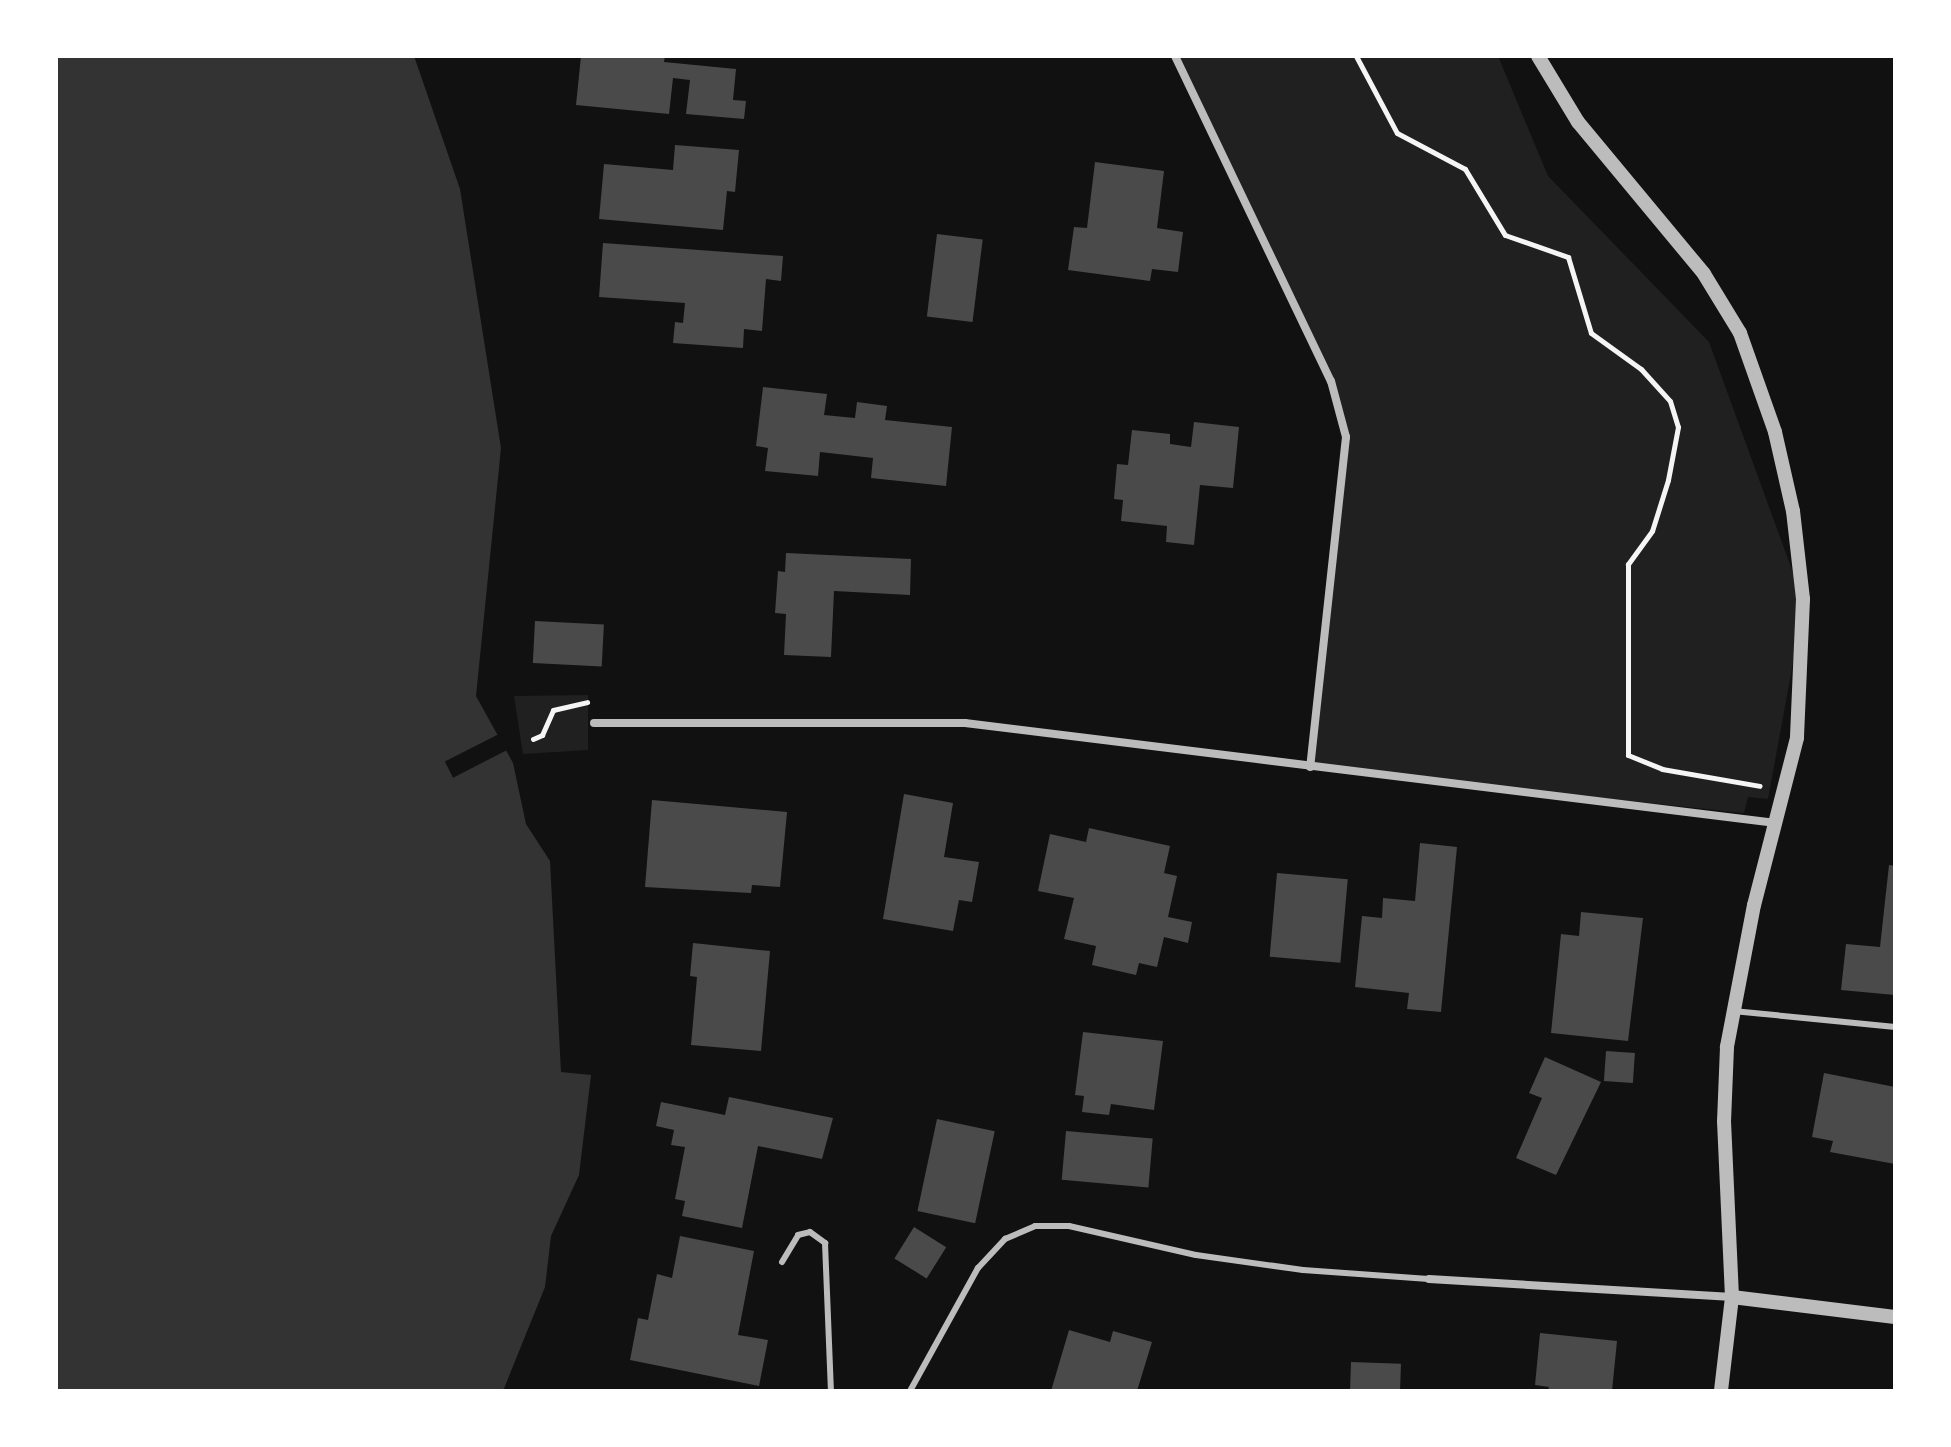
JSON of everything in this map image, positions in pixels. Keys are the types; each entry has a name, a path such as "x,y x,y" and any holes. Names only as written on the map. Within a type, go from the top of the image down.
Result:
{"street":[{"path":"1175,56 1331,381 1341,415 1345,475 1310,767"},
{"path":"1538,56 1578,122 1704,274 1740,333 1775,432 1793,511 1803,599 1797,738 1733,1011 1724,1121 1732,1297 1721,1391"},
{"path":"594,723 965,723 1776,823"},
{"path":"1429,1279 1732,1297 1895,1317"}],"lane":[{"path":"1733,1011 1895,1027"},
{"path":"910,1391 978,1268 1005,1239 1035,1226 1069,1226 1196,1255 1303,1270 1429,1279"},
{"path":"782,1262 798,1235 810,1232 825,1243 831,1391"}],"path":[{"path":"1356,56 1397,133 1465,169 1505,235 1568,257 1591,333 1641,369 1670,401 1678,427 1668,480 1652,531 1628,564 1628,755 1662,769 1784,792"},
{"path":"533,739 542,735 547,714 579,700 591,704 594,723"}],"shaded area":[{"path":"56,56 414,56 460,189 501,448 476,696 513,763 526,824 550,861 561,1072 591,1075 579,1175 551,1236 545,1287 503,1391 56,1391"},
{"path":"1178,56 1498,56 1548,176 1709,342 1804,603 1768,799 1748,797 1744,813 1310,767 1346,437 1339,404"},
{"path":"588,695 588,750 523,754 514,696"}],"pier":[{"path":"501,733 509,749 453,778 445,762"}],"building":[{"path":"581,56 665,56 664,62 736,69 733,100 746,101 744,119 686,114 690,80 673,78 669,114 576,105"},
{"path":"675,145 739,150 735,192 727,191 723,230 599,219 604,164 673,170"},
{"path":"1095,162 1164,171 1157,228 1183,232 1178,272 1152,269 1150,281 1068,270 1074,227 1087,228"},
{"path":"937,234 983,240 973,322 927,316"},
{"path":"603,243 783,256 781,281 766,279 762,331 744,329 743,348 673,343 675,322 683,323 685,303 599,297"},
{"path":"763,387 827,394 824,415 855,418 857,402 887,406 885,420 952,427 946,486 871,478 873,458 820,452 818,476 765,471 768,448 756,446"},
{"path":"1194,422 1239,427 1233,488 1200,485 1194,545 1166,542 1167,526 1121,521 1123,500 1114,499 1117,464 1128,465 1132,430 1170,434 1170,444 1191,447"},
{"path":"786,553 911,559 910,595 834,591 831,657 784,655 786,614 775,613 778,571 785,572"},
{"path":"535,621 604,625 602,667 533,663"},
{"path":"904,794 953,803 944,857 979,862 972,902 959,900 953,931 883,919"},
{"path":"652,800 787,812 780,887 752,885 751,893 645,887"},
{"path":"1089,828 1170,846 1164,873 1177,876 1168,917 1192,922 1188,943 1164,937 1157,967 1139,963 1136,975 1092,965 1096,946 1064,939 1074,898 1038,891 1050,834 1086,842"},
{"path":"1420,843 1457,847 1441,1012 1407,1009 1409,993 1355,987 1362,916 1382,918 1383,898 1415,901"},
{"path":"1889,865 1895,866 1895,995 1841,990 1846,944 1880,947"},
{"path":"1277,873 1348,879 1340,963 1270,957"},
{"path":"1581,912 1643,918 1628,1041 1551,1033 1561,934 1579,936"},
{"path":"693,943 770,951 761,1051 691,1045 697,977 690,976"},
{"path":"1083,1032 1163,1041 1154,1110 1111,1104 1109,1115 1082,1112 1084,1096 1075,1095"},
{"path":"1606,1051 1635,1053 1633,1083 1604,1081"},
{"path":"1545,1057 1601,1082 1556,1175 1516,1158 1542,1098 1529,1093"},
{"path":"1824,1073 1895,1087 1895,1164 1830,1152 1833,1141 1812,1137"},
{"path":"729,1097 833,1118 822,1159 758,1146 742,1228 682,1216 685,1201 675,1199 685,1147 671,1145 674,1130 656,1126 661,1102 725,1115"},
{"path":"937,1119 995,1131 975,1223 917,1211"},
{"path":"1066,1131 1153,1139 1148,1187 1062,1180"},
{"path":"914,1227 946,1247 927,1279 894,1258"},
{"path":"680,1236 754,1251 738,1335 768,1340 759,1386 630,1360 638,1318 648,1320 657,1274 672,1278"},
{"path":"1069,1330 1110,1342 1113,1331 1152,1342 1137,1391 1051,1391"},
{"path":"1540,1333 1617,1341 1612,1391 1548,1391 1549,1387 1535,1385"},
{"path":"1351,1362 1401,1364 1400,1391 1350,1391"}]}
